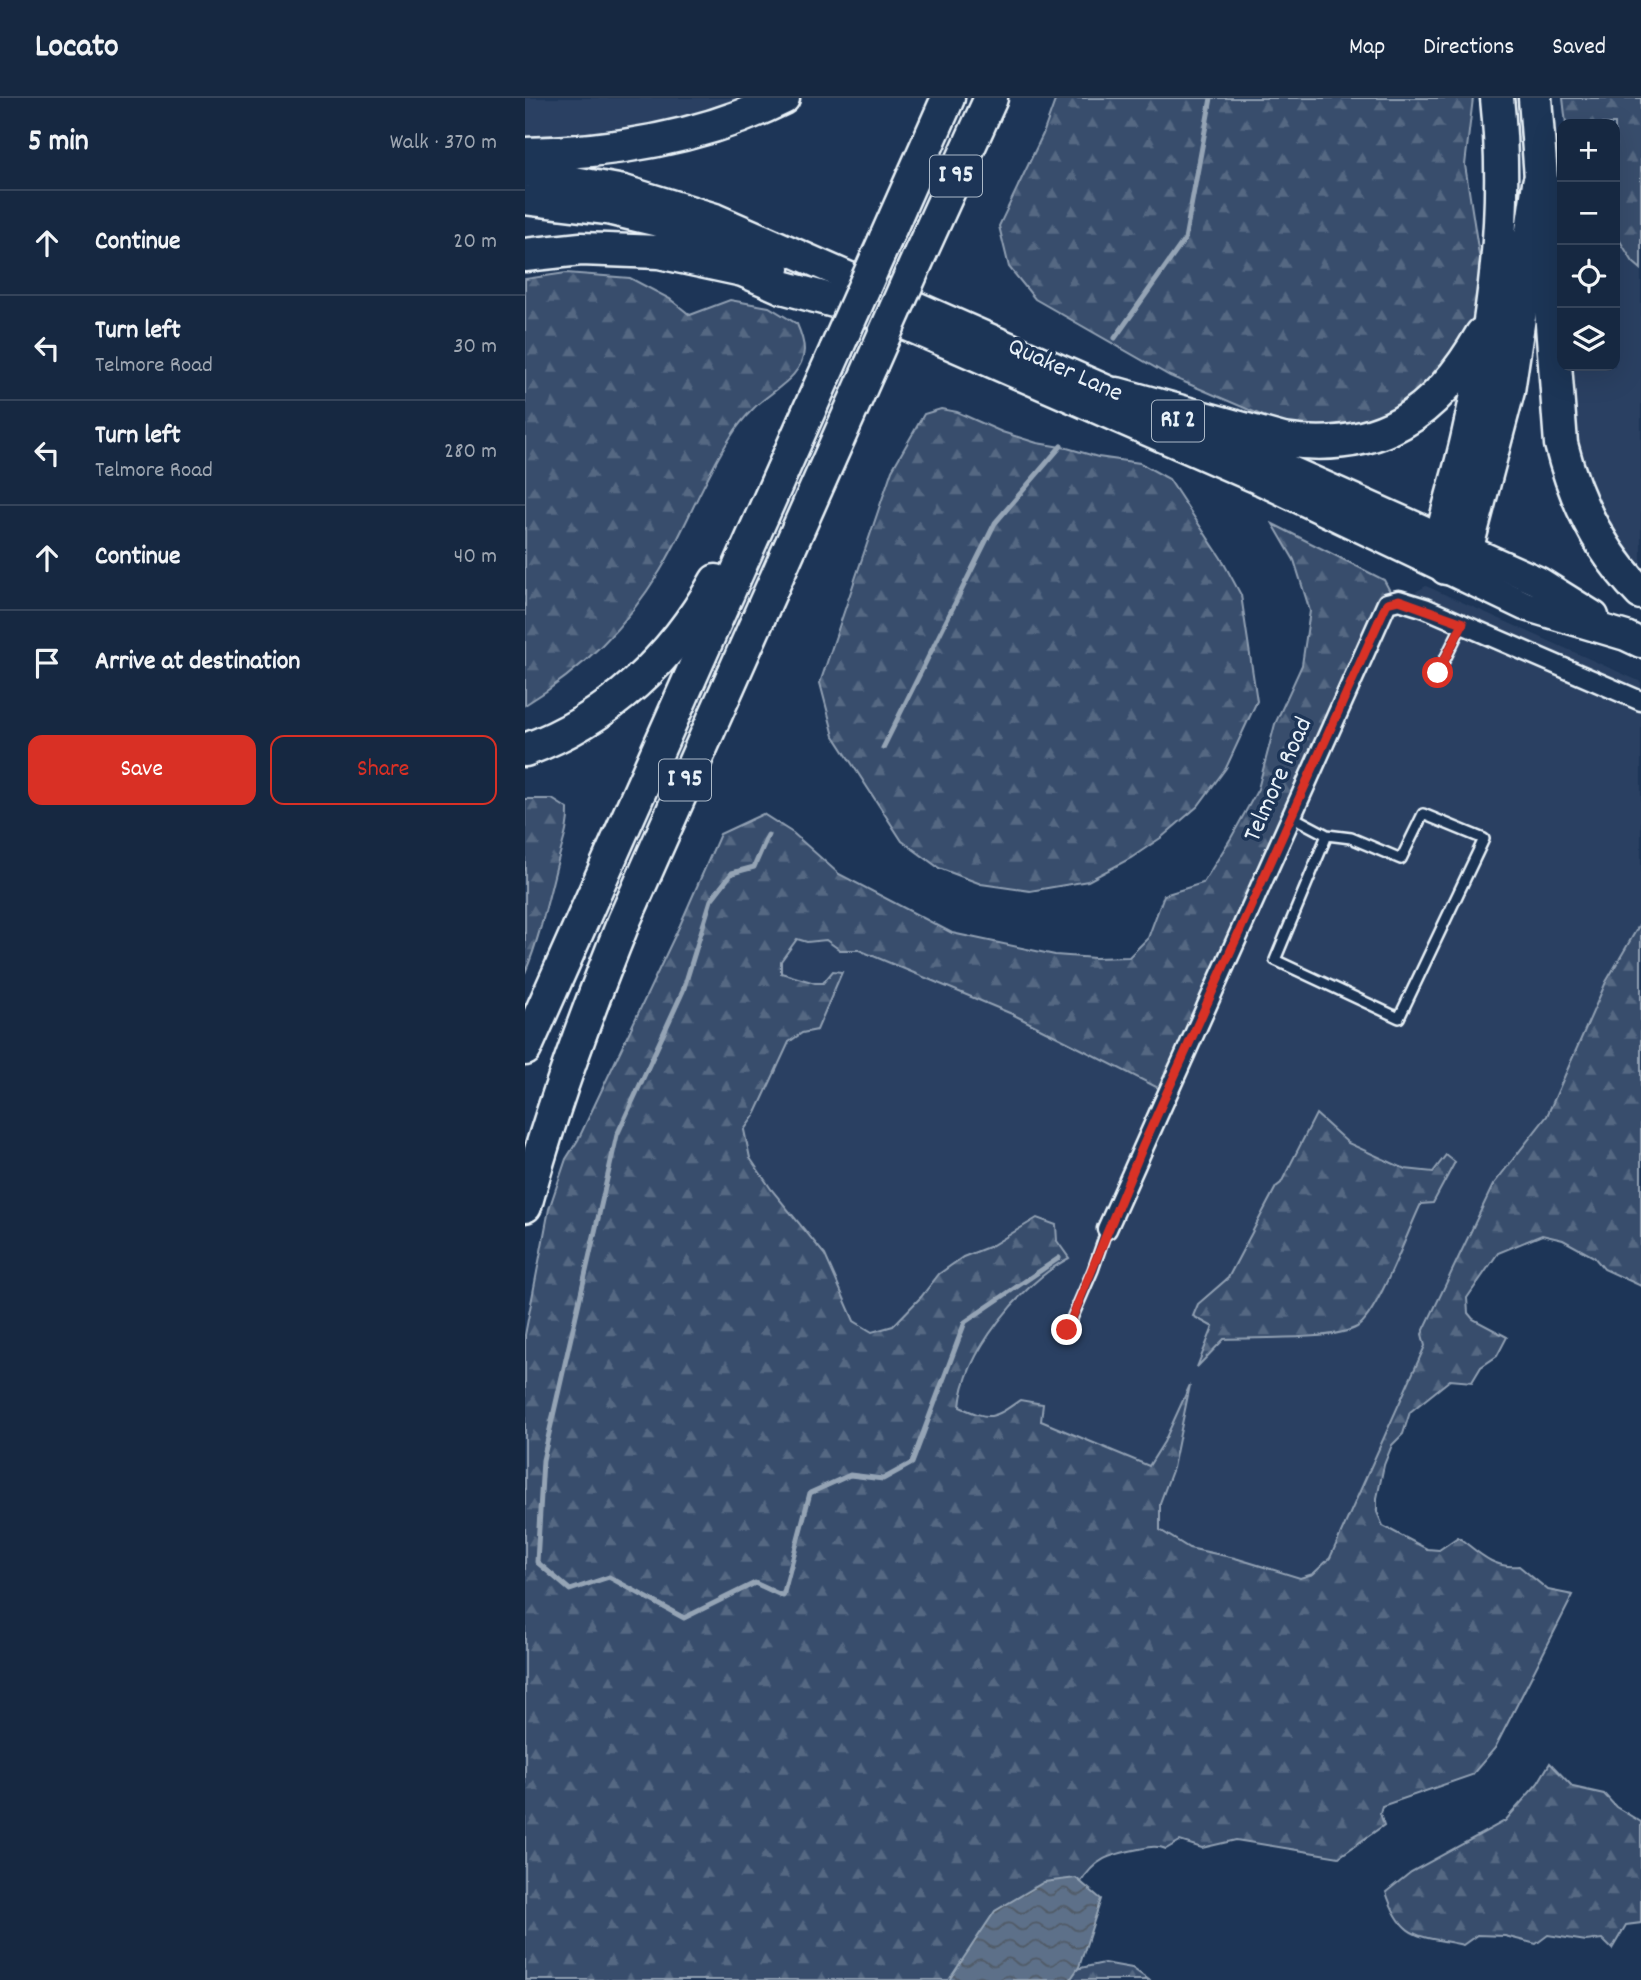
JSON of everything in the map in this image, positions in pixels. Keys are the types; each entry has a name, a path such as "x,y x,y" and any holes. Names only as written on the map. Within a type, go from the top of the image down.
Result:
{"highway":[{"path":"525,154 636,145 727,121 783,98"},
{"name":"I 95","path":"525,1049 948,98"},
{"name":"I 95","path":"525,1206 565,1075 624,920 991,98"},
{"path":"1451,553 1469,432 1490,321 1500,219 1497,98"},
{"path":"1535,98 1558,423 1564,457 1575,491 1595,534 1620,570 1641,593"},
{"path":"1451,553 1509,391 1539,183"},
{"path":"525,255 581,249 659,252 743,270 782,287 871,311"},
{"path":"1117,394 1283,440 1303,443 1345,441 1384,431 1404,422 1436,399 1459,371 1490,321"},
{"path":"525,750 573,730 605,709 654,664 687,625 715,584 836,350"}],"main road":[{"name":"Quaker Lane","path":"525,172 624,190 715,218 1117,394 1451,553 1525,606 1633,639"},
{"name":"Quaker Lane","path":"525,200 607,210 666,224 726,247 1262,481 1451,553"}],"street":[{"name":"Telmore Road","path":"1107,1229 1387,603 1399,600 1463,623 1641,701"}],"lane":[{"path":"1438,673 1463,623"},
{"path":"1291,816 1327,835 1351,838 1401,859 1423,814 1484,839 1399,1018 1275,960 1327,835"},
{"path":"1067,1330 1107,1229"}],"shaded area":[{"path":"525,98 769,98 755,105 525,154"},
{"path":"1620,241 1633,262 1641,269 1641,588 1621,568 1559,418 1565,371 1620,371"},
{"path":"1426,586 1641,682 1641,922 1606,982 1547,1116 1493,1185 1423,1334 1425,1346 1330,1558 1313,1574 1300,1578 1235,1558 1189,1548 1160,1531 1160,1503 1173,1468 1189,1389 1150,1466 1040,1421 1043,1404 1020,1400 1002,1413 983,1418 960,1407 961,1388 991,1331 1028,1288 1069,1258 1037,1218 991,1246 963,1257 939,1274 922,1297 893,1326 872,1332 854,1321 825,1255 771,1189 750,1158 744,1130 756,1113 789,1042 802,1033 823,983 781,973 781,961 797,939 807,942 826,940 840,950 858,950 1012,1014 1167,1091 1385,609","holes":["1315,1115 1348,1143 1405,1169 1433,1172 1409,1227 1337,1334 1223,1339 1199,1365 1213,1327 1198,1304 1228,1278"]}],"green space":[{"path":"1056,98 1473,98 1465,165 1479,255 1490,284 1487,300 1428,402 1337,438 1280,423 1170,376 1035,299 1009,267 999,226 1043,134"},
{"path":"1563,98 1641,98 1641,269 1633,262 1620,241 1620,119 1565,119"},
{"path":"566,273 630,278 670,299 690,315 730,300 769,307 797,324 804,350 802,360 792,376 760,402 732,434 660,571 632,611 584,662 525,705 525,279"},
{"path":"941,409 957,412 1002,432 1037,443 1098,457 1140,463 1169,479 1221,558 1241,595 1257,701 1226,768 1198,806 1162,837 1131,858 1088,881 1030,891 981,884 939,868 902,841 834,736 820,683 892,470 924,414"},
{"path":"1273,524 1384,580 1392,595 1166,1092 1012,1014 859,950 840,950 826,940 807,942 797,939 781,961 781,973 823,983 833,971 842,972 817,1030 802,1033 789,1042 756,1113 744,1130 750,1158 771,1189 825,1255 854,1321 872,1332 893,1326 939,1274 963,1257 991,1246 1037,1218 1056,1225 1057,1241 1069,1258 1033,1284 998,1322 972,1364 960,1407 991,1416 1020,1400 1043,1404 1041,1421 1149,1466 1164,1442 1190,1385 1173,1468 1160,1503 1160,1530 1189,1548 1235,1558 1300,1578 1313,1574 1330,1558 1425,1346 1422,1334 1493,1185 1547,1116 1606,982 1641,922 1641,1286 1604,1269 1594,1257 1563,1240 1542,1235 1498,1253 1467,1298 1468,1313 1473,1319 1507,1337 1497,1356 1481,1367 1472,1382 1450,1380 1410,1412 1403,1434 1392,1445 1384,1465 1377,1498 1377,1512 1383,1526 1427,1549 1439,1550 1458,1537 1494,1562 1519,1566 1548,1590 1573,1595 1495,1748 1472,1775 1382,1806 1380,1813 1384,1825 1339,1857 1236,1840 1202,1848 1180,1841 1166,1849 1150,1847 1104,1859 1091,1869 1079,1885 966,1980 525,1980 525,1335 549,1209 566,1159 578,1140 680,925 720,834 763,814 793,833 839,874 952,933 1055,955 1129,957 1148,938 1164,895 1203,883 1231,838 1258,789 1275,724 1302,665 1310,611 1294,560"},
{"path":"525,799 552,799 568,809 564,838 539,934 525,973"},
{"path":"1316,1114 1348,1143 1405,1169 1433,1172 1446,1155 1455,1162 1433,1203 1421,1204 1383,1290 1365,1320 1357,1327 1312,1336 1224,1339 1197,1367 1213,1327 1193,1316 1198,1304 1228,1278"},
{"path":"1550,1763 1573,1787 1604,1794 1616,1807 1641,1822 1641,1923 1626,1925 1612,1949 1602,1939 1586,1941 1548,1935 1536,1944 1505,1936 1477,1935 1463,1945 1423,1937 1406,1928 1398,1920 1386,1892 1411,1872 1505,1821 1538,1783"},
{"path":"1104,1963 1132,1968 1149,1980 1067,1980 1076,1969"}],"water":[{"path":"1076,1878 1101,1899 1079,1967 1070,1980 949,1980 995,1911 1044,1882"}],"waterway":[{"path":"1115,338 1185,239 1211,98"},
{"path":"883,748 995,523 1061,446"},
{"path":"768,835 754,867 732,873 711,900 683,991 617,1135 543,1460 537,1562 570,1590 609,1577 684,1618 755,1583 783,1596 810,1493 850,1475 883,1479 912,1463 965,1322 1059,1258"}],"route":[{"path":"1067,1330 1143,1146 1387,603 1399,600 1463,623 1438,673"}]}
